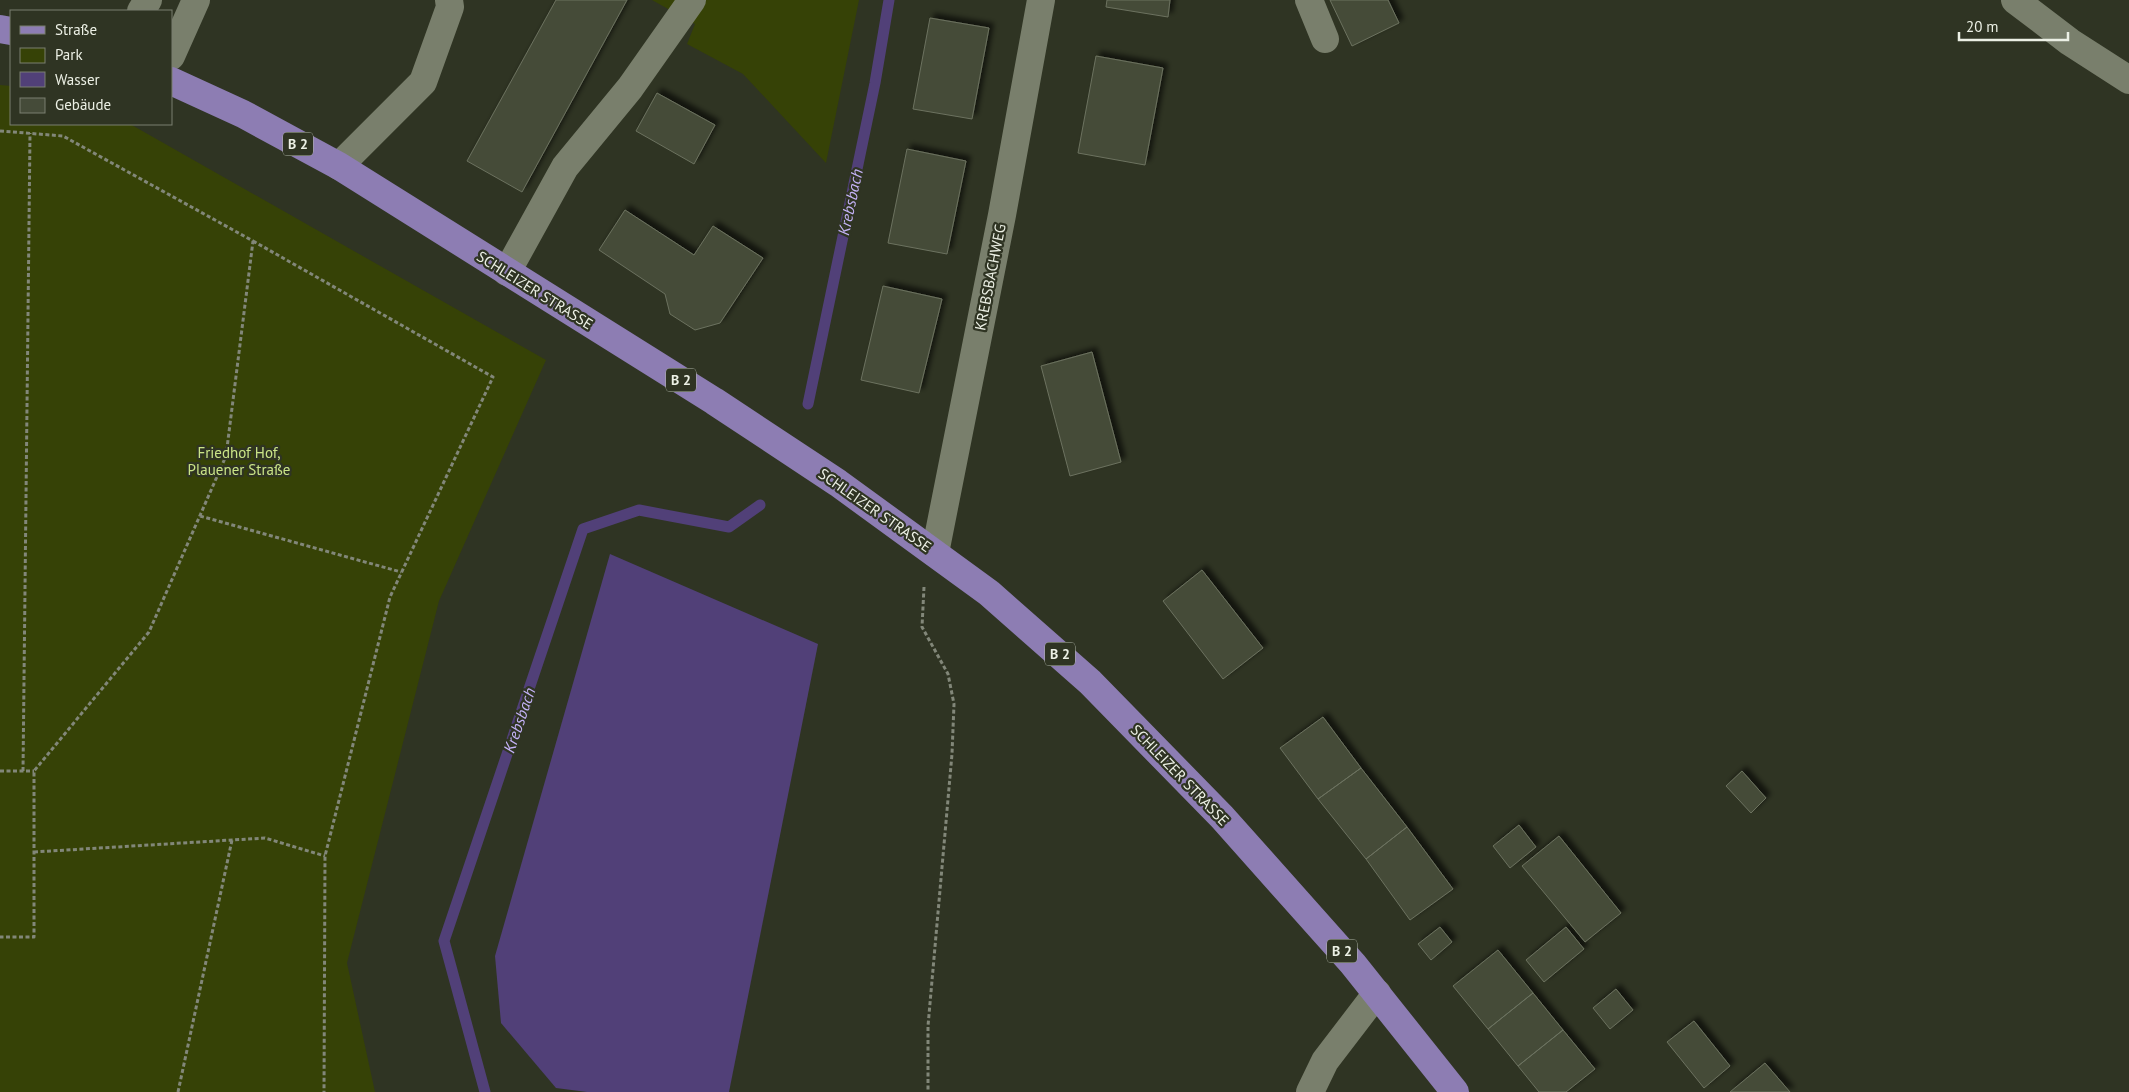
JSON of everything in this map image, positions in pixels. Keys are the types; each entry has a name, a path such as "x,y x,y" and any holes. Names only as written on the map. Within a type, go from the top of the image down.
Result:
{"main road":[{"name":"SCHLEIZER STRASSE","path":"172,82 243,114 339,166 714,401 838,483 989,593 1090,682 1222,817 1353,964 1455,1092"}],"street":[{"path":"172,54 196,0"},
{"path":"339,166 423,82 450,8 450,0"},
{"path":"507,272 566,167 630,88 692,0"},
{"name":"KREBSBACHWEG","path":"935,553 1002,215 1041,0"},
{"path":"1309,0 1325,39"},
{"path":"2016,0 2070,42 2129,80"},
{"path":"1310,1092 1325,1061 1377,993"}],"path":[{"path":"0,131 64,136 494,377 390,597 325,856 324,1092"},
{"path":"23,771 30,133"},
{"path":"0,937 34,937 34,771 149,632 226,456 253,241"},
{"path":"200,516 402,572"},
{"path":"928,1092 928,1026 952,754 954,704 948,674 922,627 923,590 935,553"},
{"path":"0,771 34,771"},
{"path":"34,852 265,838 325,856"},
{"path":"178,1092 232,840"}],"green space":[{"path":"652,0 859,0 826,163 743,74 687,44 695,24"},
{"name":"Friedhof Hof, Plauener Straße","path":"0,85 10,86 10,125 132,125 546,360 439,601 347,963 375,1092 0,1092"}],"water":[{"path":"610,554 818,644 729,1092 587,1092 556,1088 501,1023 495,956"}],"building":[{"path":"556,0 627,0 522,192 467,161"},
{"path":"1107,0 1170,0 1168,17 1106,7"},
{"path":"1330,0 1388,0 1399,23 1352,46"},
{"path":"930,18 989,28 972,119 913,109"},
{"path":"1096,56 1163,68 1145,165 1078,153"},
{"path":"657,93 715,125 694,164 636,131"},
{"path":"907,149 966,161 947,254 888,243"},
{"path":"625,210 694,255 713,226 763,258 720,323 695,330 670,314 665,294 599,250"},
{"path":"883,286 942,299 919,393 861,380"},
{"path":"1092,352 1121,462 1070,476 1041,366"},
{"path":"1202,570 1263,648 1223,679 1163,601"},
{"path":"1323,717 1361,768 1318,799 1280,748"},
{"path":"1361,768 1407,827 1366,859 1318,799"},
{"path":"1742,771 1766,798 1751,813 1726,786"},
{"path":"1519,825 1536,847 1510,868 1493,846"},
{"path":"1407,827 1453,889 1410,920 1366,859"},
{"path":"1559,836 1621,913 1585,942 1522,866"},
{"path":"1440,927 1452,942 1431,960 1418,944"},
{"path":"1566,927 1584,949 1544,982 1526,960"},
{"path":"1498,950 1533,993 1488,1029 1453,986"},
{"path":"1616,989 1633,1010 1610,1029 1593,1008"},
{"path":"1533,993 1563,1030 1518,1066 1488,1029"},
{"path":"1694,1021 1730,1066 1704,1088 1667,1042"},
{"path":"1563,1030 1595,1069 1566,1092 1539,1092 1518,1066"},
{"path":"1765,1063 1790,1092 1730,1092"}],"waterway":[{"name":"Krebsbach","path":"808,404 875,83 889,0"},
{"name":"Krebsbach","path":"485,1092 444,941 583,529 639,510 729,527 760,505"}]}
